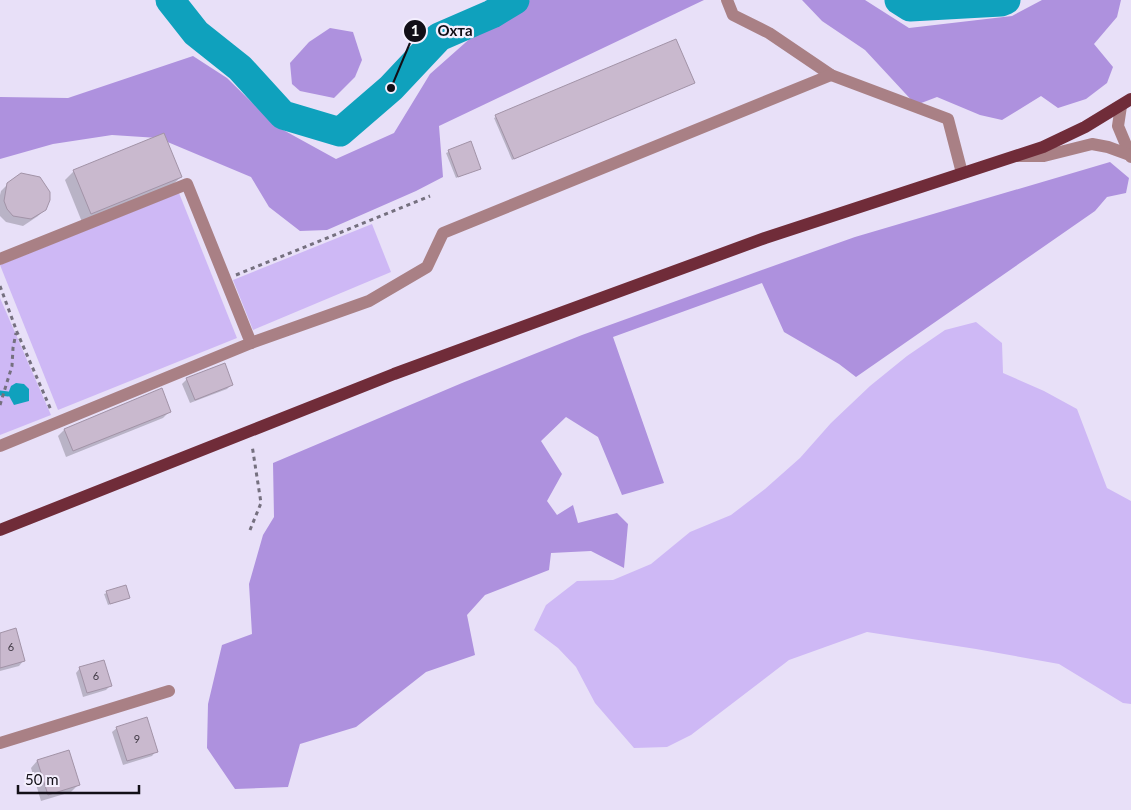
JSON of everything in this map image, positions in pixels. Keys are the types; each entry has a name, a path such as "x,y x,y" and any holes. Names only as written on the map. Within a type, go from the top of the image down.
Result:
{"main road":[{"path":"0,529 394,374 765,238 1043,147 1128,106"}],"street":[{"path":"727,0 733,15 769,33 831,76 948,119 962,173"},
{"path":"0,446 251,343 369,301 427,267 443,233 831,76"},
{"path":"1128,106 1118,126 1130,156"},
{"path":"1016,156 1044,156 1092,144 1108,147 1130,156"},
{"path":"0,259 187,184 224,280 251,343"},
{"path":"0,743 169,691"}],"path":[{"path":"224,280 430,196"},
{"path":"0,286 16,332 57,422"},
{"path":"0,405 12,366 16,332"},
{"path":"250,432 261,503 250,530"}],"shaded area":[{"path":"530,0 704,0 439,126 443,177 416,191 327,230 300,231 269,207 251,177 158,138 112,135 53,144 0,159 0,97 68,98 193,56 227,78 276,126 336,159 394,133 430,74 474,35"},
{"path":"802,0 865,0 909,28 1012,16 1042,0 1121,0 1117,17 1094,44 1113,67 1107,83 1086,99 1058,108 1041,96 1002,120 980,115 937,97 916,105 865,50 822,21"},
{"path":"330,28 353,32 362,60 355,77 334,98 300,91 292,84 290,63 309,42"},
{"path":"1110,162 1129,178 1126,193 1107,197 1095,211 856,377 839,364 784,332 762,283 613,337 664,483 622,495 598,437 566,417 541,441 562,474 547,501 557,515 573,505 578,523 617,513 628,524 624,568 591,551 551,553 549,570 485,595 467,615 475,655 426,672 356,727 300,744 288,787 235,789 207,748 208,704 222,645 252,634 249,584 263,535 274,517 273,463 462,383 582,335 776,265 855,237"},
{"path":"179,193 237,338 58,410 0,265"},
{"path":"372,224 391,272 253,330 233,280"},
{"path":"0,298 51,415 0,435"},
{"path":"976,322 1002,343 1003,373 1044,391 1077,409 1107,488 1131,501 1131,704 1123,703 1059,664 867,632 789,660 691,735 667,747 634,748 595,703 576,667 558,648 534,630 546,605 577,581 613,580 651,564 690,532 731,515 765,489 800,458 831,423 870,386 907,356 945,330"}],"water":[{"path":"16,383 24,384 29,389 29,401 14,405 8,394 11,386"}],"building":[{"path":"676,39 695,83 514,159 495,115"},
{"path":"164,133 182,177 91,214 73,170"},
{"path":"471,141 481,169 458,177 448,150"},
{"path":"21,173 40,177 50,192 50,200 46,210 31,219 13,216 7,209 4,201 7,183"},
{"path":"225,363 233,385 195,400 186,378"},
{"path":"162,388 171,412 73,451 64,429"},
{"path":"126,585 130,598 110,604 106,591"},
{"path":"16,628 25,661 0,668 0,633"},
{"path":"104,660 112,686 87,693 79,667"},
{"path":"147,717 158,752 127,761 116,727"},
{"path":"69,750 80,785 48,795 37,760"}],"waterway":[{"path":"170,0 196,33 240,68 283,115 340,132 391,88 439,37 492,14 515,0"},
{"path":"899,0 910,7 1001,2 1006,0"},
{"path":"0,393 8,394"}],"place":[{"name":"Охта","path":"391,88"}]}
